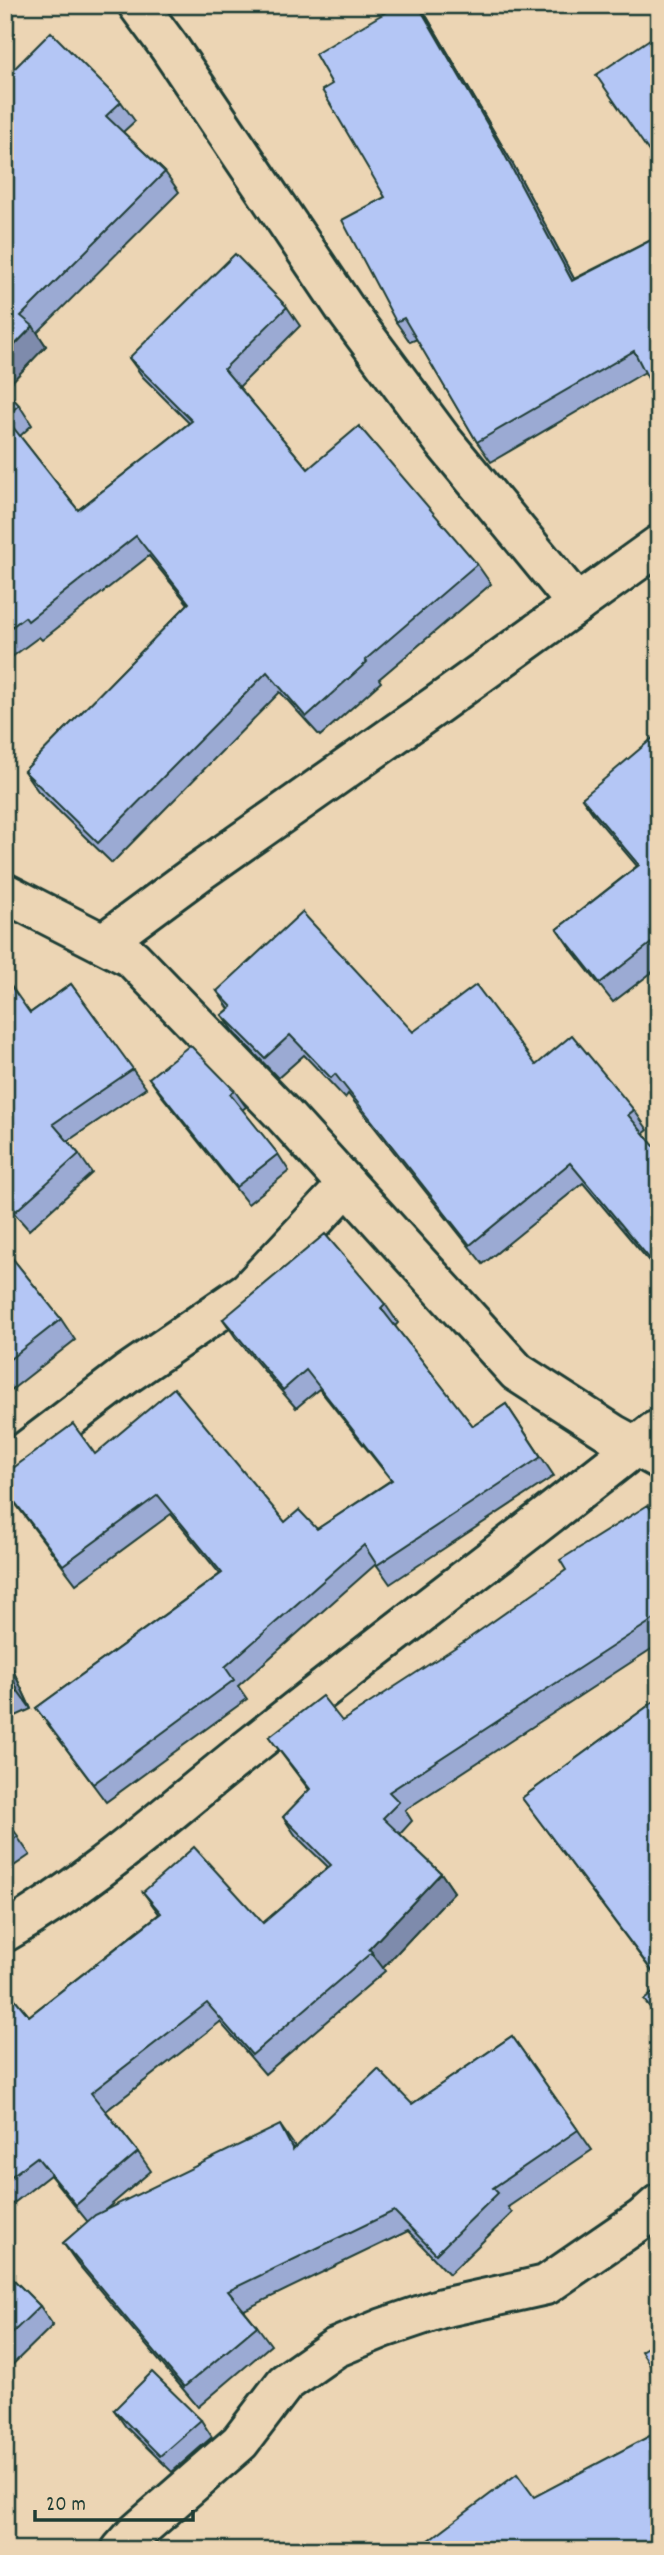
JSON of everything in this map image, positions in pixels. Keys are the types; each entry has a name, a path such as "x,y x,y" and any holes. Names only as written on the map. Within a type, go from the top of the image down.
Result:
{"street":[{"path":"138,5 348,313 443,441 577,604"},
{"path":"103,943 659,545"},
{"path":"5,893 132,958 282,1113 517,1372 651,1445 253,1744 124,1850 36,1914 5,1932"},
{"path":"5,1467 127,1374 248,1291 347,1185"},
{"path":"121,2550 138,2531 240,2442 285,2383 335,2348 442,2308 546,2285 642,2219 659,2204"}],"building":[{"path":"398,5 418,5 500,146 572,281 659,236 659,400 634,351 477,442 404,318 396,322 342,220 385,197 322,90 332,84 315,54"},
{"path":"51,32 121,102 106,116 165,172 21,316 33,326 5,355 5,78"},
{"path":"659,33 659,166 596,75"},
{"path":"235,254 287,307 224,369 308,469 359,426 477,564 365,660 367,662 306,717 267,672 98,843 24,771 189,603 136,536 28,621 25,617 5,632 5,417 78,510 192,421 129,358"},
{"path":"5,390 19,405 5,417"},
{"path":"654,737 659,743 659,937 600,983 557,929 639,865 582,798"},
{"path":"302,912 413,1032 476,985 536,1065 572,1035 634,1110 628,1115 659,1152 659,1270 570,1163 470,1245 335,1074 331,1078 290,1035 265,1058 222,1015 232,1007 217,991"},
{"path":"6,979 30,1013 71,984 133,1069 53,1124 79,1154 16,1211 5,1199"},
{"path":"190,1045 234,1090 230,1094 278,1154 236,1187 149,1078"},
{"path":"325,1234 385,1304 381,1308 473,1426 506,1404 541,1457 377,1565 364,1545 225,1667 234,1680 93,1784 36,1708 222,1573 158,1495 63,1565 5,1489 5,1474 73,1424 95,1454 174,1388 285,1522 299,1510 317,1529 392,1480 306,1370 283,1390 223,1319"},
{"path":"5,1249 61,1319 5,1363"},
{"path":"648,1505 659,1522 659,1616 389,1792 399,1802 383,1818 441,1873 369,1949 372,1952 252,2055 207,2003 91,2093 138,2152 76,2205 37,2157 5,2181 5,1987 29,2016 161,1913 143,1892 194,1847 263,1923 331,1865 283,1817 310,1789 269,1737 322,1696 342,1721 465,1641 566,1570 560,1560"},
{"path":"5,1663 18,1691 5,1697"},
{"path":"659,1698 659,1980 522,1798"},
{"path":"5,1819 18,1836 5,1845"},
{"path":"659,1988 659,2019 644,2000"},
{"path":"512,2036 578,2130 493,2188 498,2193 436,2254 394,2211 228,2291 257,2326 184,2387 63,2243 95,2215 280,2125 293,2150 378,2069 412,2104"},
{"path":"5,2271 40,2306 5,2340"},
{"path":"659,2340 659,2379 641,2351"},
{"path":"152,2372 201,2420 160,2456 114,2410"},
{"path":"659,2431 659,2550 416,2550 517,2474 534,2497"}]}
